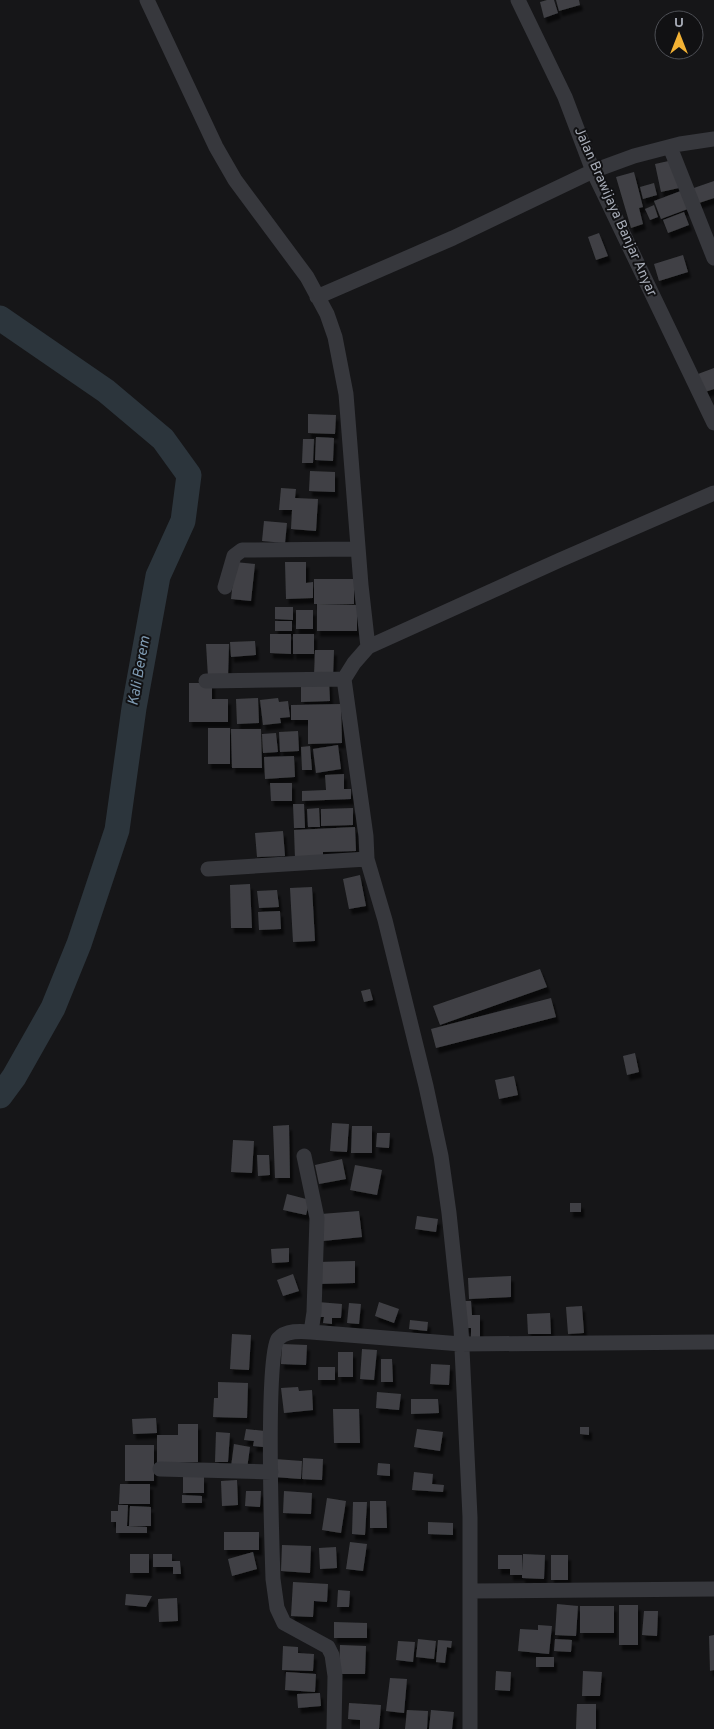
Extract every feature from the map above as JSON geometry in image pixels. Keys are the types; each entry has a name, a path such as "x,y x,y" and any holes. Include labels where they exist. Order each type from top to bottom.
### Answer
{"street":[{"path":"147,0 216,147 236,180 307,276 327,314 336,337 346,394 368,647"},
{"name":"Jalan Brawijaya Banjar Anyar","path":"518,0 565,97 594,171 714,423"},
{"path":"318,297 452,238 594,171 634,156 714,139"},
{"path":"670,147 714,258"},
{"path":"470,1729 470,1517 461,1344 454,1255 441,1156 385,920 367,859 366,836 344,679 354,663 368,647 714,493"},
{"path":"225,587 234,556 242,550 358,548"},
{"path":"206,681 344,679"},
{"path":"208,869 367,859"},
{"path":"304,1156 317,1218 314,1312 311,1332"},
{"path":"334,1729 335,1676 331,1651 328,1647 284,1623 277,1608 273,1579 271,1386 275,1347 278,1339 296,1331 461,1344 714,1342"},
{"path":"160,1469 271,1472"},
{"path":"470,1591 714,1589"}],"building":[{"path":"554,0 558,13 544,18 540,2"},
{"path":"556,0 579,0 580,5 559,11"},
{"path":"673,160 679,188 661,192 655,164"},
{"path":"634,172 643,207 639,208 643,224 631,228 616,177"},
{"path":"714,181 714,198 696,204 691,189"},
{"path":"654,183 657,195 643,199 640,187"},
{"path":"686,189 693,207 661,219 654,201"},
{"path":"654,205 658,217 650,220 645,209"},
{"path":"684,212 689,225 668,233 663,220"},
{"path":"599,233 608,256 596,260 588,237"},
{"path":"683,255 688,272 659,281 654,264"},
{"path":"714,368 714,389 705,392 698,374"},
{"path":"308,414 336,415 335,434 308,433"},
{"path":"316,437 334,438 333,461 315,460"},
{"path":"303,439 314,439 313,463 302,463"},
{"path":"310,471 335,472 335,492 309,491"},
{"path":"281,488 296,489 295,498 318,499 316,531 291,529 292,510 279,510"},
{"path":"264,521 287,523 285,543 262,541"},
{"path":"235,562 255,564 251,601 231,599"},
{"path":"285,562 306,562 306,583 313,582 313,598 286,599"},
{"path":"314,579 354,579 354,604 314,604"},
{"path":"317,604 357,605 357,631 317,631"},
{"path":"275,607 293,607 293,620 275,619"},
{"path":"296,610 313,610 313,629 296,629"},
{"path":"275,621 292,621 292,631 275,631"},
{"path":"270,634 291,634 291,654 270,653"},
{"path":"293,634 314,634 314,654 293,654"},
{"path":"255,641 256,655 231,657 230,642"},
{"path":"206,644 229,644 228,677 208,677"},
{"path":"315,650 334,650 333,676 314,676"},
{"path":"329,681 330,701 301,702 301,682"},
{"path":"189,683 212,683 212,699 228,699 228,722 189,722"},
{"path":"258,698 259,723 237,724 236,699"},
{"path":"278,698 279,702 288,701 290,717 280,718 281,723 263,725 260,700"},
{"path":"341,704 342,743 308,744 308,720 291,720 291,705"},
{"path":"208,728 230,728 230,764 208,764"},
{"path":"231,729 261,729 262,768 232,768"},
{"path":"298,731 299,751 280,752 279,732"},
{"path":"276,733 278,752 263,753 262,734"},
{"path":"338,745 341,769 316,773 313,749"},
{"path":"310,746 312,770 302,770 301,747"},
{"path":"294,756 295,777 265,779 264,757"},
{"path":"344,774 344,789 351,789 351,799 302,801 302,791 326,790 325,775"},
{"path":"270,783 292,783 292,801 271,801"},
{"path":"293,804 304,804 305,828 294,828"},
{"path":"319,808 320,827 308,827 307,809"},
{"path":"353,808 353,825 321,826 321,809"},
{"path":"355,827 356,851 323,852 323,858 295,859 294,830"},
{"path":"283,831 285,856 257,857 255,833"},
{"path":"360,875 366,906 349,909 343,879"},
{"path":"250,884 252,928 231,928 230,885"},
{"path":"312,887 315,941 293,942 290,888"},
{"path":"277,890 279,907 259,908 257,891"},
{"path":"280,911 281,929 259,930 258,912"},
{"path":"540,969 547,987 440,1025 433,1006"},
{"path":"370,989 373,1000 364,1002 361,991"},
{"path":"551,998 556,1017 436,1048 431,1029"},
{"path":"635,1053 639,1072 627,1075 623,1056"},
{"path":"514,1076 518,1095 499,1099 495,1080"},
{"path":"332,1123 349,1124 347,1152 330,1151"},
{"path":"289,1125 290,1178 275,1178 273,1126"},
{"path":"352,1126 372,1126 372,1153 351,1153"},
{"path":"377,1133 390,1133 389,1148 376,1147"},
{"path":"233,1140 254,1141 252,1173 231,1172"},
{"path":"257,1155 269,1155 270,1175 258,1176"},
{"path":"342,1159 346,1179 319,1184 315,1165"},
{"path":"355,1165 382,1170 377,1195 350,1190"},
{"path":"287,1194 310,1200 306,1215 283,1210"},
{"path":"570,1203 581,1203 581,1212 570,1212"},
{"path":"359,1211 362,1237 323,1241 321,1214"},
{"path":"417,1216 438,1219 436,1232 415,1229"},
{"path":"289,1248 289,1262 272,1263 271,1249"},
{"path":"355,1261 355,1283 317,1284 317,1262"},
{"path":"293,1274 299,1291 283,1296 277,1280"},
{"path":"511,1276 511,1297 469,1299 468,1278"},
{"path":"461,1301 471,1301 472,1315 480,1315 480,1337 471,1337 471,1328 461,1328"},
{"path":"318,1302 342,1304 341,1318 332,1318 332,1324 323,1323 324,1317 317,1317"},
{"path":"379,1302 399,1309 394,1323 375,1316"},
{"path":"349,1303 361,1304 359,1324 347,1323"},
{"path":"582,1306 584,1333 568,1334 566,1307"},
{"path":"550,1313 551,1334 528,1334 527,1314"},
{"path":"410,1320 428,1322 427,1331 409,1329"},
{"path":"232,1334 251,1335 249,1370 230,1369"},
{"path":"282,1344 307,1345 306,1365 281,1364"},
{"path":"362,1349 377,1350 374,1380 360,1379"},
{"path":"338,1352 353,1352 353,1377 338,1377"},
{"path":"381,1359 392,1359 393,1382 381,1382"},
{"path":"431,1364 450,1365 449,1385 430,1384"},
{"path":"318,1367 335,1367 335,1380 318,1380"},
{"path":"218,1382 248,1383 247,1418 213,1417 214,1398 218,1398"},
{"path":"298,1387 299,1391 312,1390 313,1410 284,1413 281,1388"},
{"path":"377,1392 401,1394 399,1410 376,1408"},
{"path":"411,1399 438,1399 439,1413 411,1414"},
{"path":"333,1409 359,1409 360,1443 334,1443"},
{"path":"156,1418 157,1433 133,1434 132,1419"},
{"path":"178,1424 198,1424 198,1462 157,1462 157,1435 178,1435"},
{"path":"580,1427 589,1427 589,1435 580,1434"},
{"path":"246,1429 265,1431 263,1447 253,1446 254,1441 244,1440"},
{"path":"417,1429 443,1432 440,1451 414,1447"},
{"path":"216,1432 230,1433 228,1462 215,1462"},
{"path":"234,1444 250,1447 247,1469 231,1467"},
{"path":"125,1445 154,1445 154,1481 125,1481"},
{"path":"303,1458 323,1459 322,1480 302,1479"},
{"path":"275,1459 302,1461 301,1479 274,1477"},
{"path":"378,1463 390,1464 390,1476 377,1475"},
{"path":"414,1472 433,1474 432,1484 444,1485 443,1492 412,1490"},
{"path":"183,1477 204,1477 204,1493 183,1493"},
{"path":"237,1480 238,1505 222,1506 221,1481"},
{"path":"120,1484 150,1484 150,1504 119,1504"},
{"path":"246,1491 261,1491 260,1507 245,1506"},
{"path":"284,1491 312,1493 311,1514 283,1513"},
{"path":"182,1495 202,1496 202,1503 182,1503"},
{"path":"327,1498 346,1501 341,1533 322,1530"},
{"path":"370,1501 386,1501 387,1528 370,1528"},
{"path":"353,1502 367,1502 365,1535 352,1534"},
{"path":"118,1505 128,1505 127,1526 147,1527 147,1533 116,1533 116,1522 111,1522 111,1511 118,1511"},
{"path":"130,1506 151,1507 151,1526 129,1526"},
{"path":"428,1522 453,1523 453,1535 428,1534"},
{"path":"224,1532 259,1532 259,1550 224,1550"},
{"path":"350,1542 367,1544 363,1571 346,1569"},
{"path":"282,1545 311,1546 310,1573 281,1571"},
{"path":"336,1547 337,1568 320,1569 319,1548"},
{"path":"253,1552 257,1569 232,1576 228,1559"},
{"path":"130,1554 149,1554 149,1573 130,1573"},
{"path":"153,1554 172,1554 172,1561 180,1561 181,1574 173,1574 173,1567 153,1567"},
{"path":"523,1554 545,1555 544,1579 522,1578 522,1575 510,1575 510,1569 498,1569 498,1555 522,1555 522,1572"},
{"path":"551,1555 568,1555 568,1580 551,1580"},
{"path":"293,1582 328,1584 327,1602 314,1601 313,1617 291,1616"},
{"path":"338,1590 350,1591 349,1607 337,1607"},
{"path":"126,1594 152,1596 146,1607 125,1605"},
{"path":"177,1598 178,1621 159,1622 158,1599"},
{"path":"557,1604 578,1606 576,1636 555,1635"},
{"path":"619,1605 638,1605 638,1645 619,1645"},
{"path":"580,1606 614,1606 614,1633 580,1633"},
{"path":"644,1611 658,1611 657,1636 642,1635"},
{"path":"334,1622 367,1623 367,1638 334,1638"},
{"path":"538,1625 552,1626 549,1654 518,1651 520,1629 538,1630"},
{"path":"714,1635 714,1670 710,1671 709,1636"},
{"path":"418,1639 436,1641 434,1659 416,1657"},
{"path":"555,1639 572,1640 571,1652 554,1651"},
{"path":"438,1640 452,1641 451,1648 447,1647 445,1663 436,1662"},
{"path":"398,1641 415,1642 413,1662 396,1660"},
{"path":"340,1645 366,1646 365,1674 339,1674"},
{"path":"283,1646 298,1647 298,1653 314,1654 313,1671 282,1670"},
{"path":"536,1657 554,1657 554,1667 536,1667"},
{"path":"496,1671 511,1672 510,1691 495,1690"},
{"path":"583,1671 602,1672 600,1696 582,1696"},
{"path":"286,1672 316,1674 315,1692 285,1690"},
{"path":"390,1678 407,1679 404,1713 386,1711"},
{"path":"320,1693 321,1706 298,1708 297,1694"},
{"path":"349,1703 381,1705 379,1729 360,1729 360,1720 348,1719"},
{"path":"577,1704 596,1704 596,1729 576,1729"},
{"path":"407,1710 428,1711 427,1729 405,1729"},
{"path":"431,1710 454,1712 452,1729 429,1729"}],"waterway":[{"name":"Kali Berem","path":"0,318 106,391 163,439 189,475 183,521 158,576 134,708 117,830 79,944 53,1008 14,1077 0,1096"}]}
